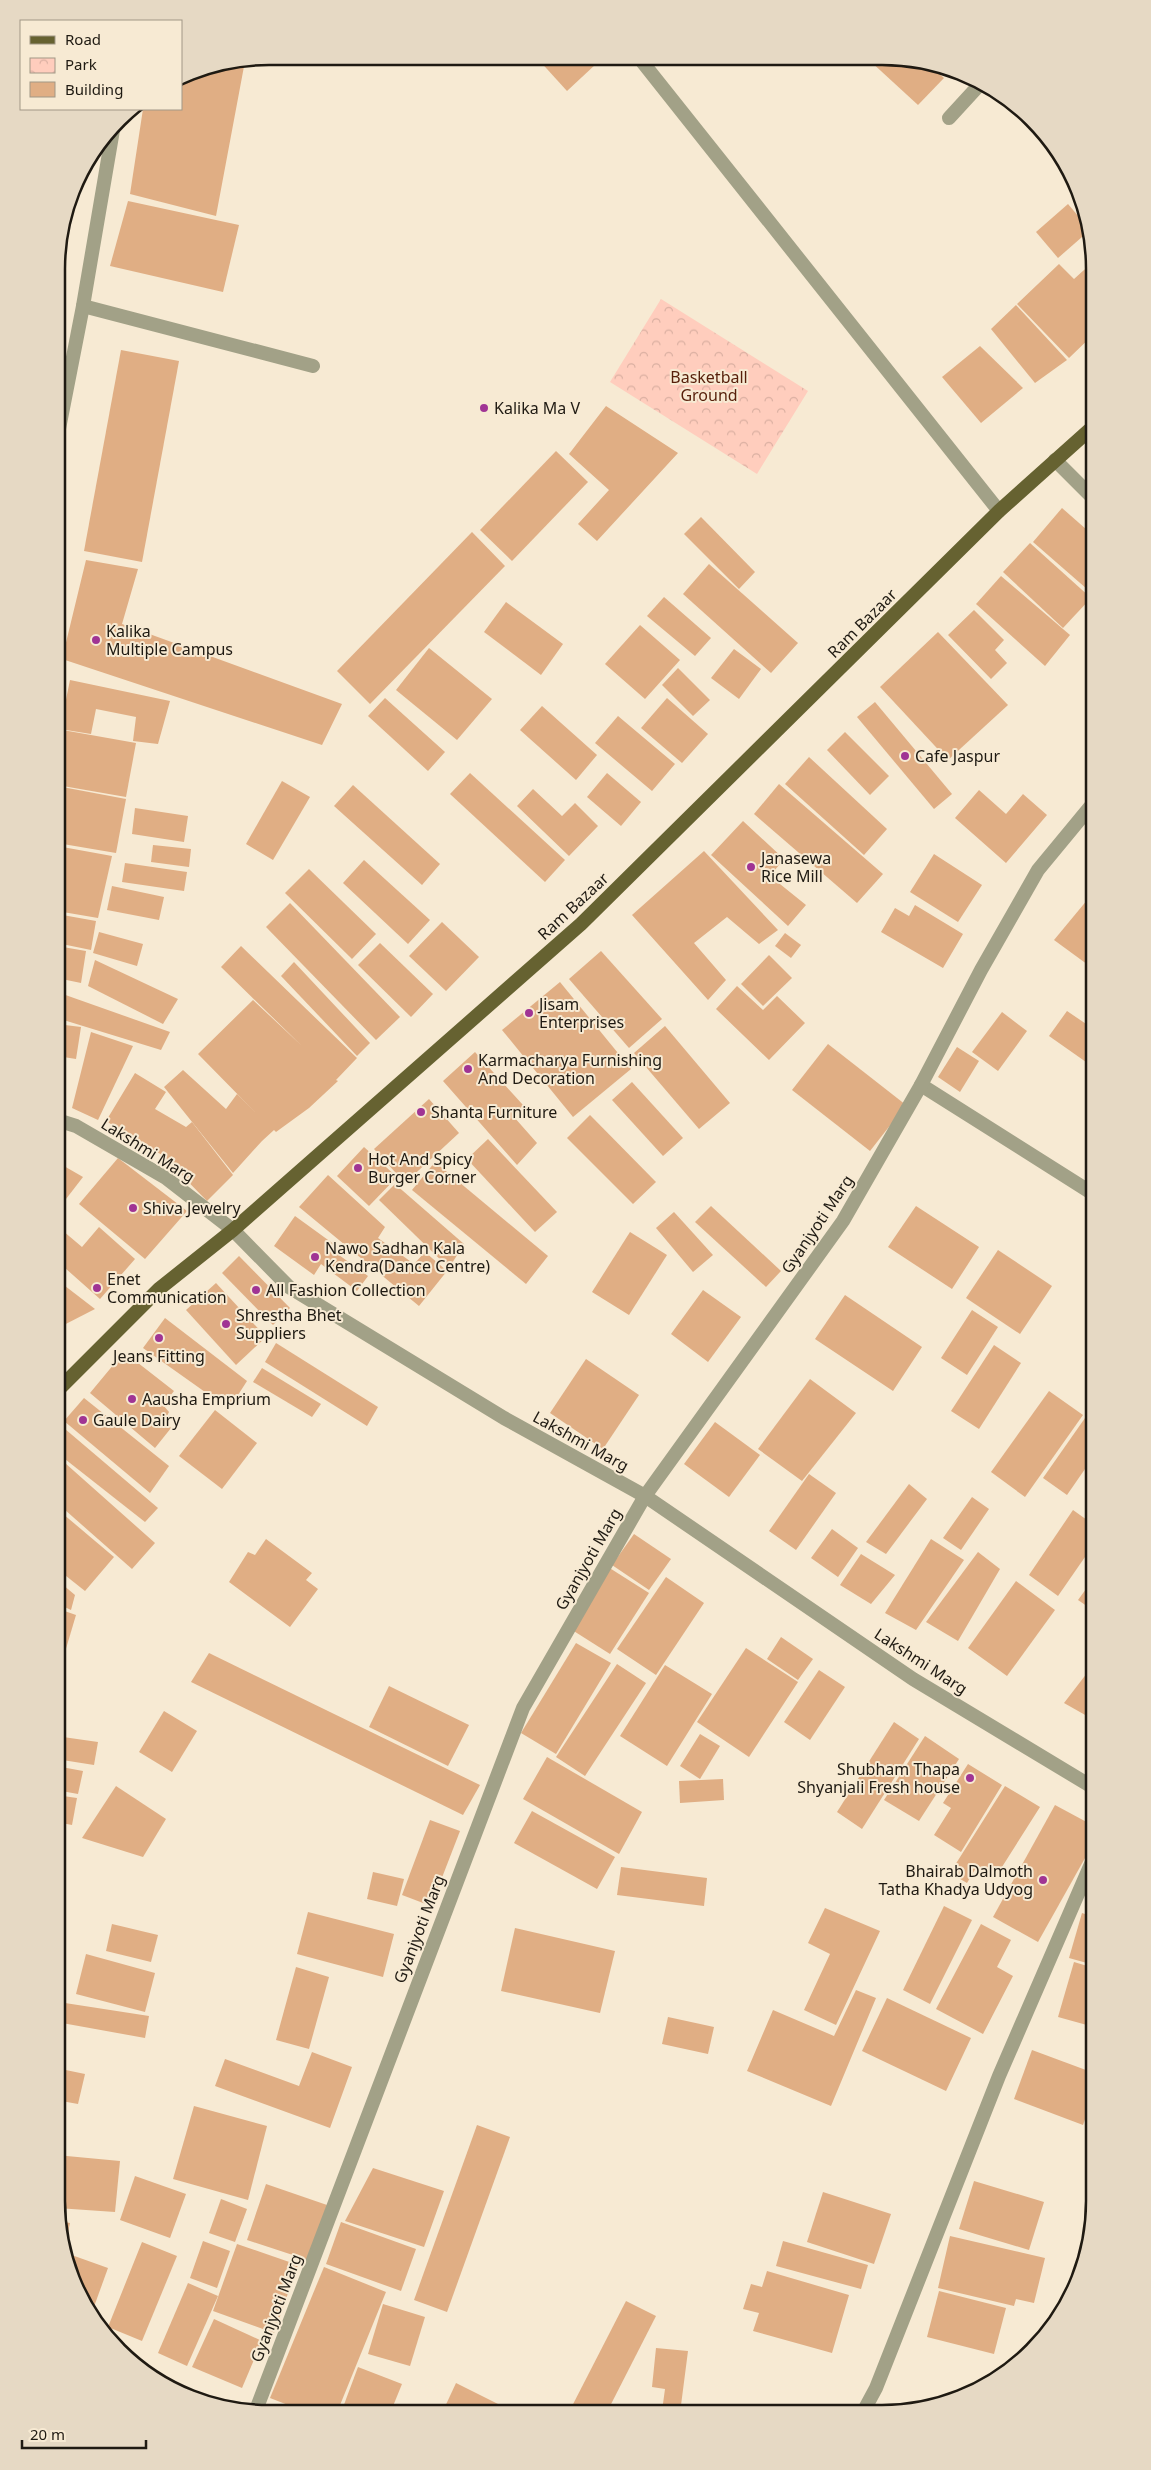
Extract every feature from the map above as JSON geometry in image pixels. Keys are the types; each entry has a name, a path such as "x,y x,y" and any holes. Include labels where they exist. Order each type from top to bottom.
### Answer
{"main road":[{"name":"Ram Bazaar","path":"65,1383 159,1289 233,1230 581,924 999,511 1086,433"}],"street":[{"path":"646,65 999,511"},
{"path":"950,118 976,88"},
{"path":"65,398 111,140"},
{"path":"83,306 313,366"},
{"path":"1055,460 1086,491"},
{"name":"Gyanjyoti Marg","path":"258,2405 523,1708 645,1496 843,1221 921,1085 1038,870 1086,813"},
{"path":"921,1085 1086,1190"},
{"name":"Lakshmi Marg","path":"65,1123 76,1126 166,1178 233,1230 289,1287 504,1418 645,1496 913,1679 1086,1783"},
{"path":"867,2405 876,2388 999,2076 1086,1875"}],"green space":[{"name":"Basketball Ground","path":"661,299 808,391 757,474 610,382"}],"building":[{"path":"543,65 595,65 567,91"},
{"path":"874,65 895,65 922,69 938,73 944,78 918,105"},
{"path":"244,67 216,216 130,194 143,110 182,110 182,85 216,72"},
{"path":"128,201 239,225 223,292 110,266"},
{"path":"1068,204 1079,217 1083,236 1058,258 1036,232"},
{"path":"1059,264 1074,279 1086,268 1086,342 1069,358 1017,304"},
{"path":"1016,305 1067,360 1035,383 991,329"},
{"path":"980,346 1023,388 981,423 942,377"},
{"path":"121,350 179,361 142,562 84,551"},
{"path":"606,406 678,453 597,541 578,524 609,490 569,454"},
{"path":"556,451 588,482 512,561 480,530"},
{"path":"1062,508 1086,529 1086,588 1033,542"},
{"path":"701,517 755,572 739,589 684,534"},
{"path":"472,532 505,566 370,704 337,671"},
{"path":"1030,543 1086,593 1086,603 1063,628 1003,572"},
{"path":"86,560 138,569 122,624 342,704 322,745 65,660 65,647"},
{"path":"709,564 798,643 771,673 683,594"},
{"path":"1001,576 1070,635 1045,666 976,604"},
{"path":"664,597 711,638 695,656 647,616"},
{"path":"506,602 563,644 541,675 484,632"},
{"path":"974,610 1004,640 995,650 1007,663 991,679 948,635"},
{"path":"640,625 680,660 645,699 605,664"},
{"path":"938,632 1008,705 948,760 880,687"},
{"path":"429,648 492,699 457,740 396,690"},
{"path":"734,649 761,669 739,699 711,678"},
{"path":"678,668 710,700 693,716 662,685"},
{"path":"70,680 170,701 158,744 133,741 136,717 96,709 91,734 65,730 65,704"},
{"path":"385,698 445,752 428,771 368,716"},
{"path":"667,698 708,734 682,763 641,728"},
{"name":"Cafe Jaspur","path":"875,702 952,794 934,809 857,717"},
{"path":"542,706 597,755 576,780 520,730"},
{"path":"618,716 675,764 652,791 595,743"},
{"path":"65,730 136,743 126,797 65,786"},
{"path":"845,732 889,776 870,795 827,750"},
{"path":"809,757 887,829 864,855 785,784"},
{"path":"470,773 565,860 545,882 450,794"},
{"path":"607,773 641,802 621,826 587,797"},
{"path":"282,781 310,797 273,860 246,844"},
{"path":"779,784 883,874 857,903 754,814"},
{"path":"353,785 440,864 422,885 334,806"},
{"path":"65,788 126,799 116,853 65,844"},
{"path":"533,789 562,816 575,803 598,826 569,856 517,806"},
{"path":"979,790 1006,814 1023,794 1047,815 1006,863 955,818"},
{"path":"135,808 188,816 184,842 132,834"},
{"name":"Janasewa Rice Mill","path":"743,821 784,859 770,876 806,905 788,926 711,855"},
{"path":"153,845 191,849 189,867 151,862"},
{"path":"65,847 112,856 98,918 65,912"},
{"path":"704,851 778,930 759,944 727,917 694,943 726,980 708,1000 632,915"},
{"path":"934,854 982,885 958,922 910,892"},
{"path":"364,860 430,920 408,944 343,883"},
{"path":"125,863 187,872 184,891 122,882"},
{"path":"309,869 376,934 352,959 285,893"},
{"path":"112,886 164,897 159,920 107,910"},
{"path":"1086,901 1086,963 1054,940"},
{"path":"290,903 400,1017 376,1040 266,927"},
{"path":"915,905 963,934 943,968 881,932 895,908 909,916"},
{"path":"65,915 96,921 91,950 65,945"},
{"path":"442,922 479,957 446,991 409,956"},
{"path":"99,932 143,944 137,966 93,953"},
{"path":"785,933 801,945 791,958 775,946"},
{"path":"380,943 433,994 411,1017 358,965"},
{"path":"241,946 357,1058 336,1080 338,1081 309,1108 276,1132 274,1130 233,1173 164,1087 183,1070 226,1109 237,1094 258,1115 198,1054 253,1000 302,1046 221,967"},
{"path":"65,947 86,951 81,983 65,980"},
{"path":"601,951 662,1019 629,1048 569,979"},
{"path":"769,955 792,978 763,1006 741,984"},
{"path":"95,960 178,999 163,1024 88,986"},
{"path":"294,962 370,1043 357,1056 281,976"},
{"path":"560,982 631,1069 573,1117 502,1030"},
{"path":"737,986 763,1010 777,996 805,1023 769,1060 716,1009"},
{"path":"65,995 170,1032 161,1050 65,1020"},
{"path":"1067,1011 1086,1024 1086,1062 1049,1036"},
{"path":"1002,1012 1027,1031 998,1071 972,1052"},
{"path":"65,1025 81,1027 76,1059 65,1057"},
{"path":"665,1026 730,1103 699,1129 634,1053"},
{"path":"91,1032 133,1046 98,1120 72,1108"},
{"path":"828,1044 906,1105 870,1151 792,1090"},
{"path":"957,1047 979,1061 960,1092 938,1077"},
{"path":"475,1052 523,1105 514,1117 537,1143 517,1165 443,1081"},
{"path":"135,1073 166,1092 155,1109 186,1127 192,1122 233,1175 207,1201 162,1155 106,1121"},
{"path":"632,1082 683,1138 663,1156 612,1100"},
{"path":"429,1099 459,1133 405,1183 374,1149"},
{"path":"590,1115 656,1182 633,1204 567,1138"},
{"path":"488,1139 557,1212 535,1232 467,1159"},
{"path":"364,1147 397,1177 369,1206 337,1176"},
{"name":"Shiva Jewelry","path":"118,1158 187,1211 145,1259 79,1204"},
{"path":"435,1162 548,1256 526,1284 412,1190"},
{"path":"65,1167 83,1177 65,1198"},
{"path":"328,1175 385,1227 378,1238 414,1264 425,1252 447,1271 419,1306 299,1207"},
{"path":"395,1184 464,1244 449,1268 379,1200"},
{"path":"711,1206 781,1271 766,1287 695,1222"},
{"path":"916,1206 979,1247 952,1289 888,1247"},
{"path":"674,1212 713,1255 693,1272 656,1228"},
{"name":"Nawo Sadhan Kala Kendra(Dance Centre)","path":"295,1216 335,1245 332,1250 368,1276 357,1291 321,1264 314,1275 274,1246"},
{"path":"99,1227 135,1259 100,1299 65,1268 65,1233 82,1247"},
{"path":"630,1232 667,1255 629,1315 592,1292"},
{"path":"998,1250 1052,1286 1020,1334 966,1298"},
{"name":"All Fashion Collection","path":"239,1256 290,1308 273,1325 222,1273"},
{"name":"Shrestha Bhet Suppliers","path":"216,1283 266,1337 236,1365 186,1310"},
{"path":"65,1286 95,1309 65,1324"},
{"path":"703,1290 741,1317 708,1362 671,1334"},
{"path":"845,1295 922,1347 893,1391 815,1339"},
{"path":"972,1310 998,1327 967,1375 941,1358"},
{"path":"165,1318 247,1381 229,1409 143,1348"},
{"path":"276,1343 378,1407 367,1426 265,1362"},
{"path":"994,1345 1021,1363 979,1429 951,1411"},
{"name":"Aausha Emprium","path":"124,1352 174,1391 163,1405 169,1412 165,1420 171,1428 155,1448 90,1393"},
{"path":"586,1359 639,1395 603,1449 550,1413"},
{"path":"262,1368 321,1404 312,1417 253,1382"},
{"path":"810,1379 856,1413 802,1481 758,1449"},
{"path":"1049,1391 1083,1415 1025,1497 991,1472"},
{"path":"84,1398 169,1466 150,1493 65,1422"},
{"path":"215,1410 257,1443 222,1489 179,1456"},
{"path":"1085,1418 1086,1468 1067,1495 1043,1478"},
{"path":"715,1422 760,1455 729,1497 684,1464"},
{"path":"65,1429 158,1508 145,1522 65,1459"},
{"path":"65,1463 155,1543 132,1569 65,1510"},
{"path":"809,1474 836,1493 796,1550 769,1531"},
{"path":"909,1484 927,1499 886,1554 866,1542"},
{"path":"972,1497 989,1509 961,1550 943,1538"},
{"path":"1073,1510 1086,1519 1086,1556 1058,1596 1029,1575"},
{"path":"65,1516 114,1557 85,1591 65,1575"},
{"path":"832,1529 858,1548 838,1577 811,1558"},
{"path":"634,1534 671,1559 649,1590 612,1565"},
{"path":"266,1539 312,1573 306,1580 318,1589 290,1627 229,1582 248,1552 255,1555"},
{"path":"931,1539 964,1560 916,1630 885,1613"},
{"path":"978,1552 1000,1569 958,1641 926,1622"},
{"path":"861,1554 895,1575 871,1604 840,1585"},
{"path":"608,1567 649,1593 610,1654 569,1628"},
{"path":"666,1577 704,1603 656,1675 617,1649"},
{"path":"1016,1581 1055,1610 1007,1676 968,1648"},
{"path":"65,1587 75,1595 71,1610 65,1607"},
{"path":"1086,1589 1086,1606 1078,1600"},
{"path":"65,1611 76,1615 65,1652"},
{"path":"781,1637 813,1659 798,1680 767,1659"},
{"path":"576,1643 611,1663 556,1754 521,1733"},
{"path":"746,1648 798,1682 749,1757 697,1722"},
{"path":"209,1653 480,1785 463,1815 191,1682"},
{"path":"617,1664 646,1683 585,1776 556,1757"},
{"path":"665,1665 712,1694 667,1766 620,1736"},
{"path":"819,1670 845,1687 810,1740 784,1722"},
{"path":"1086,1674 1086,1715 1064,1703"},
{"path":"389,1686 469,1725 448,1766 369,1727"},
{"path":"164,1711 197,1731 172,1772 139,1752"},
{"path":"894,1722 919,1739 862,1829 837,1812"},
{"path":"700,1734 720,1746 700,1779 680,1766"},
{"path":"925,1736 959,1759 919,1821 884,1800"},
{"path":"65,1737 98,1742 94,1765 65,1760"},
{"path":"547,1757 642,1812 619,1854 523,1799"},
{"path":"968,1764 1002,1785 961,1852 934,1835 951,1808 943,1803"},
{"path":"65,1768 83,1771 78,1794 65,1792"},
{"path":"723,1779 724,1800 680,1803 679,1781"},
{"path":"116,1786 166,1819 143,1857 82,1838"},
{"path":"1005,1786 1040,1807 995,1878 977,1866 967,1883 950,1873"},
{"path":"65,1796 77,1798 72,1825 65,1824"},
{"name":"Bhairab Dalmoth Tatha Khadya Udyog","path":"1055,1805 1086,1822 1086,1856 1038,1942 993,1917"},
{"path":"532,1811 615,1857 597,1889 514,1843"},
{"path":"430,1820 460,1831 431,1906 402,1895"},
{"path":"621,1867 707,1878 704,1906 617,1895"},
{"path":"373,1872 404,1879 397,1906 367,1899"},
{"path":"944,1906 972,1920 930,2004 903,1990"},
{"path":"825,1908 880,1931 836,2025 804,2010 830,1954 808,1943"},
{"path":"308,1912 394,1934 383,1977 297,1954"},
{"path":"1082,1913 1086,1914 1086,1963 1069,1958"},
{"path":"112,1924 158,1935 151,1962 106,1951"},
{"path":"981,1924 1011,1940 997,1967 1013,1976 983,2034 936,2009"},
{"path":"515,1928 615,1951 600,2013 501,1991"},
{"path":"86,1954 155,1973 145,2012 76,1994"},
{"path":"1074,1962 1086,1966 1086,2025 1058,2017"},
{"path":"296,1967 329,1977 309,2049 276,2040"},
{"path":"856,1990 876,1998 831,2106 747,2071 773,2010 834,2036"},
{"path":"887,1998 971,2038 946,2091 862,2051"},
{"path":"65,2003 149,2016 145,2038 65,2024"},
{"path":"668,2017 714,2027 708,2054 662,2044"},
{"path":"1032,2050 1086,2070 1086,2117 1083,2125 1014,2099"},
{"path":"312,2052 352,2067 330,2128 215,2086 225,2059 299,2086"},
{"path":"65,2070 85,2074 78,2104 65,2102"},
{"path":"194,2106 267,2126 248,2200 173,2179"},
{"path":"477,2125 510,2137 447,2312 414,2300"},
{"path":"65,2156 120,2161 115,2212 65,2209"},
{"path":"373,2168 444,2191 424,2247 345,2221"},
{"path":"135,2176 186,2194 170,2238 120,2220"},
{"path":"974,2181 1044,2202 1029,2250 959,2229"},
{"path":"266,2184 327,2205 308,2260 247,2240"},
{"path":"823,2192 891,2214 874,2264 807,2242"},
{"path":"221,2199 247,2209 235,2242 209,2233"},
{"path":"66,2222 70,2223 68,2233"},
{"path":"341,2222 416,2249 401,2291 326,2264"},
{"path":"950,2236 1045,2258 1034,2303 1016,2299 1014,2306 938,2288"},
{"path":"203,2241 230,2251 217,2288 190,2278"},
{"path":"783,2241 868,2265 861,2289 776,2266"},
{"path":"142,2242 177,2256 142,2341 108,2326"},
{"path":"237,2244 298,2265 274,2333 213,2311"},
{"path":"72,2255 108,2268 94,2306"},
{"path":"324,2267 386,2292 340,2405 288,2405 270,2398"},
{"path":"767,2271 849,2295 832,2353 753,2331 759,2313 743,2309 751,2284 762,2287"},
{"path":"188,2283 218,2296 187,2366 158,2353"},
{"path":"939,2291 1006,2308 994,2354 927,2337"},
{"path":"626,2301 656,2316 611,2405 573,2405"},
{"path":"383,2304 425,2317 410,2366 368,2354"},
{"path":"214,2319 262,2341 242,2388 192,2367"},
{"path":"656,2348 688,2351 681,2405 663,2405 665,2389 652,2387"},
{"path":"358,2367 402,2384 393,2405 344,2405"},
{"path":"456,2383 500,2405 446,2405"}],"place":[{"name":"Kalika Ma V","path":"484,408"},
{"name":"Kalika Multiple Campus","path":"96,640"},
{"name":"Cafe Jaspur","path":"905,756"},
{"name":"Janasewa Rice Mill","path":"751,867"},
{"name":"Jisam Enterprises","path":"529,1013"},
{"name":"Karmacharya Furnishing And Decoration","path":"468,1069"},
{"name":"Shanta Furniture","path":"421,1112"},
{"name":"Hot And Spicy Burger Corner","path":"358,1168"},
{"name":"Shiva Jewelry","path":"133,1208"},
{"name":"Nawo Sadhan Kala Kendra(Dance Centre)","path":"315,1257"},
{"name":"Enet Communication","path":"97,1288"},
{"name":"All Fashion Collection","path":"256,1290"},
{"name":"Shrestha Bhet Suppliers","path":"226,1324"},
{"name":"Jeans Fitting","path":"159,1338"},
{"name":"Aausha Emprium","path":"132,1399"},
{"name":"Gaule Dairy","path":"83,1420"},
{"name":"Shubham Thapa Shyanjali Fresh house","path":"970,1778"},
{"name":"Bhairab Dalmoth Tatha Khadya Udyog","path":"1043,1880"}]}
